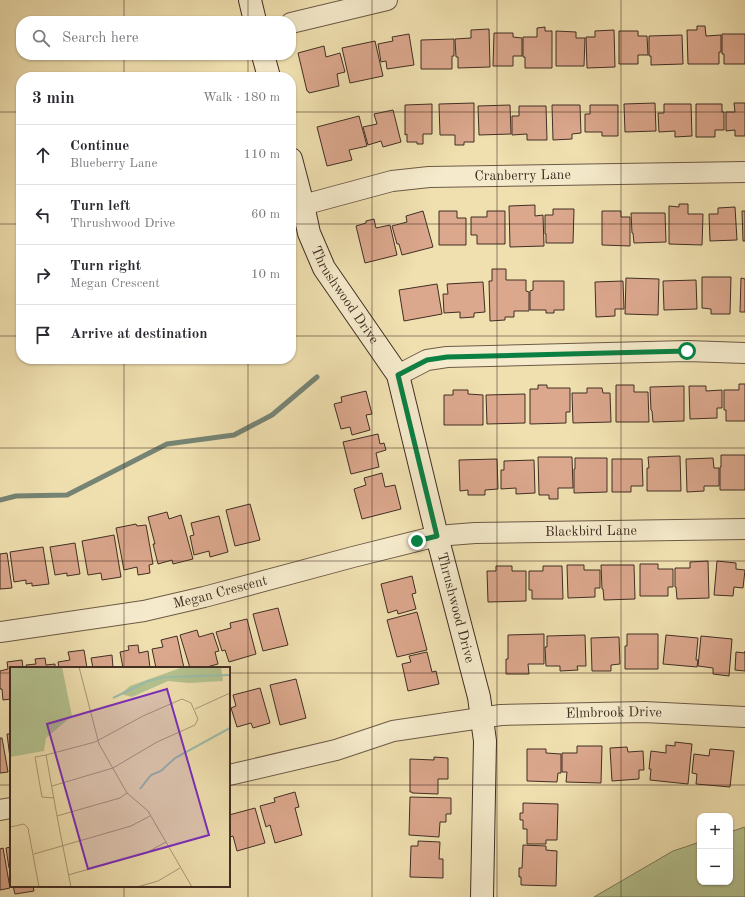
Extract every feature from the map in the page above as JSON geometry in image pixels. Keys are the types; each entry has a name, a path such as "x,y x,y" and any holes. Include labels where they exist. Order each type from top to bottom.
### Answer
{"street":[{"path":"250,0 254,16"},
{"path":"296,22 386,0"},
{"path":"265,60 268,72"},
{"name":"Cranberry Lane","path":"303,205 392,181 429,178 745,172"},
{"name":"Thrushwood Drive","path":"296,178 309,233 324,268 398,375 437,536 479,697 485,741 482,897"},
{"path":"398,375 427,360 447,357 687,351 745,353"},
{"name":"Blackbird Lane","path":"437,536 745,529"},
{"name":"Megan Crescent","path":"0,632 144,611 204,597 437,536"},
{"name":"Elmbrook Drive","path":"482,717 501,715 644,712 745,717"},
{"path":"230,775 336,750 393,731 482,717"},
{"path":"0,810 10,808"}],"green space":[{"path":"745,827 745,897 594,897 673,851 697,843 697,885 733,885 733,831"}],"building":[{"path":"697,26 705,26 706,36 721,35 719,64 688,64 687,30 697,30"},
{"path":"545,27 545,31 552,31 552,68 525,68 525,57 523,57 523,37 537,37 537,28"},
{"path":"489,29 490,67 458,68 455,39 471,38 471,30"},
{"path":"614,30 615,67 587,68 586,37 595,37 595,31"},
{"path":"556,31 576,32 576,38 585,38 584,66 556,66"},
{"path":"619,31 638,31 638,36 647,36 648,55 638,55 638,64 619,64"},
{"path":"494,33 513,33 513,37 522,38 522,56 513,56 513,66 493,66"},
{"path":"409,34 414,65 387,69 386,61 381,62 378,44 393,41 392,37"},
{"path":"722,34 745,34 745,64 724,64 724,54 722,54"},
{"path":"682,35 683,64 651,65 651,56 649,56 649,36"},
{"path":"454,39 452,69 421,69 421,40"},
{"path":"375,41 383,76 350,83 342,48"},
{"path":"324,46 326,57 340,53 345,72 337,74 339,86 309,93 307,91 298,53"},
{"path":"474,103 474,142 464,142 464,145 455,145 455,135 440,135 439,104"},
{"path":"655,103 656,131 625,132 624,104"},
{"path":"734,103 745,103 745,136 735,136 735,130 726,131 726,112 735,112"},
{"path":"432,104 432,134 423,134 423,144 417,144 417,142 407,142 407,134 405,135 405,105"},
{"path":"664,104 691,104 692,136 675,137 675,131 659,132 658,113 664,113"},
{"path":"696,104 722,104 722,112 724,112 724,130 715,130 715,137 696,137"},
{"path":"510,105 511,134 479,135 478,106"},
{"path":"552,105 580,105 581,133 572,134 572,139 553,140"},
{"path":"590,105 618,105 618,136 602,136 602,132 585,132 585,114 590,114"},
{"path":"519,106 546,106 547,140 527,140 527,134 512,135 512,116 519,116"},
{"path":"393,110 401,142 383,147 381,141 368,145 363,127 377,124 374,114"},
{"path":"359,116 367,146 349,150 352,160 327,166 317,127"},
{"path":"679,204 688,204 688,214 703,214 702,245 669,244 669,206 679,207"},
{"path":"535,205 535,216 543,215 544,246 510,247 509,206"},
{"path":"735,207 737,240 710,241 709,214 718,214 718,208"},
{"path":"553,209 574,209 573,243 546,243 545,215 553,215"},
{"path":"423,211 433,247 402,255 392,226 407,222 406,216"},
{"path":"439,211 457,211 457,218 466,218 466,245 439,245"},
{"path":"487,211 505,211 505,244 477,244 477,235 471,235 471,217 487,217"},
{"path":"602,211 621,211 621,217 630,217 630,246 602,245"},
{"path":"742,211 745,211 745,241 743,241"},
{"path":"631,213 665,213 666,242 634,243"},
{"path":"374,219 376,228 390,225 397,255 365,263 356,226"},
{"path":"492,269 506,269 506,280 526,280 526,291 529,292 529,311 514,311 514,317 505,317 505,320 490,321 489,281 492,281"},
{"path":"702,277 731,277 730,314 711,314 711,309 702,308"},
{"path":"626,278 659,279 658,315 625,314"},
{"path":"741,278 745,279 745,312 740,312"},
{"path":"696,280 697,309 664,310 663,281"},
{"path":"533,281 564,281 564,310 554,310 554,313 546,313 546,310 530,310 530,291 533,290"},
{"path":"623,281 624,309 615,309 615,316 596,317 595,282"},
{"path":"483,282 485,312 474,313 474,317 460,318 460,312 444,313 443,294 448,294 447,284"},
{"path":"437,284 442,314 404,321 399,290"},
{"path":"739,384 745,384 745,421 726,421 726,410 724,410 724,390 739,390"},
{"path":"538,385 547,385 547,388 570,388 570,412 566,412 566,423 530,424 530,389 538,389"},
{"path":"616,385 634,385 634,392 648,392 649,422 616,422"},
{"path":"684,386 684,421 653,422 650,387"},
{"path":"689,386 706,386 706,391 722,390 722,408 717,408 717,418 690,419"},
{"path":"587,388 602,388 603,393 610,393 611,422 573,423 572,393 587,393"},
{"path":"453,390 468,390 468,394 483,395 483,425 444,425 444,395 453,395"},
{"path":"366,391 372,414 366,415 370,430 352,435 350,427 341,429 334,404 342,402 341,397"},
{"path":"525,394 525,423 487,424 486,395"},
{"path":"378,434 380,444 384,443 386,450 376,453 379,467 351,474 343,442"},
{"path":"721,455 745,455 745,490 720,490"},
{"path":"680,456 681,491 647,491 647,468 649,468 648,457"},
{"path":"538,457 572,457 573,488 558,488 558,499 549,499 549,495 539,495"},
{"path":"575,458 607,458 607,492 574,493"},
{"path":"713,458 714,468 719,468 719,486 704,486 704,491 687,492 686,459"},
{"path":"497,459 498,489 485,490 485,495 468,495 468,490 460,491 459,460"},
{"path":"612,459 642,459 643,486 631,486 631,492 612,492"},
{"path":"534,460 535,493 516,494 516,488 501,489 501,470 504,470 504,461"},
{"path":"382,473 385,487 395,485 401,509 362,519 354,489 366,485 364,478"},
{"path":"250,504 260,540 235,546 226,510"},
{"path":"167,512 169,519 181,515 193,559 173,564 172,560 158,564 153,544 155,544 148,517"},
{"path":"219,516 228,552 210,557 209,551 194,555 190,536 194,535 191,523"},
{"path":"136,524 137,526 146,525 153,564 149,565 150,573 138,575 137,567 124,570 116,528"},
{"path":"114,535 121,577 102,580 101,573 88,575 82,541"},
{"path":"75,543 80,574 67,576 67,573 55,575 50,547"},
{"path":"43,547 49,584 32,586 32,583 26,584 26,580 14,582 10,552"},
{"path":"7,553 12,588 0,589 0,554"},
{"path":"708,561 709,598 677,599 675,587 675,568 690,568 690,562"},
{"path":"717,561 736,563 736,569 745,570 743,588 734,587 733,596 714,595"},
{"path":"640,564 658,564 658,569 673,569 673,587 668,587 668,596 640,596"},
{"path":"567,565 584,565 584,570 600,570 600,588 595,588 595,597 568,598"},
{"path":"601,565 634,565 635,599 604,600"},
{"path":"496,566 512,566 512,571 526,571 526,601 488,602 487,571 496,571"},
{"path":"543,566 562,566 563,599 532,599 532,590 529,590 529,571 543,571"},
{"path":"412,576 416,593 412,594 416,609 398,614 397,610 388,613 381,584"},
{"path":"278,608 288,645 263,651 253,614"},
{"path":"417,612 427,650 397,657 387,620"},
{"path":"247,619 256,654 229,662 225,650 222,651 216,632 231,628 230,623"},
{"path":"197,630 199,637 213,633 219,651 215,652 218,664 207,667 190,667 180,635"},
{"path":"544,634 544,664 528,664 529,674 506,674 506,659 508,659 508,635"},
{"path":"627,634 658,634 658,669 625,669 625,646 627,646"},
{"path":"585,635 586,666 577,666 578,670 560,671 560,666 546,666 545,647 547,647 547,636"},
{"path":"666,635 698,638 696,660 698,660 697,667 663,664"},
{"path":"177,636 184,667 156,667 152,649 163,647 161,640"},
{"path":"701,636 732,639 729,676 713,674 713,668 698,666"},
{"path":"619,637 620,664 611,665 611,671 592,671 591,638"},
{"path":"138,645 139,653 148,651 150,667 123,667 120,652 129,650 128,646"},
{"path":"84,650 87,667 59,667 58,662 70,660 68,652"},
{"path":"427,652 432,672 436,671 439,684 408,691 402,664 411,662 409,656"},
{"path":"736,652 745,653 745,671 735,670"},
{"path":"112,655 113,667 93,667 91,658"},
{"path":"45,658 46,665 55,664 55,667 27,667 26,665 36,664 35,659"},
{"path":"22,660 23,667 10,667 10,699 3,700 2,689 0,689 0,671 8,669 7,662"},
{"path":"296,679 306,718 280,725 270,685"},
{"path":"260,688 270,723 253,728 251,723 237,727 231,708 236,706 233,695"},
{"path":"7,734 10,734 10,758"},
{"path":"0,738 2,738 8,772 0,773"},
{"path":"675,742 692,744 688,784 650,780 651,769 649,769 651,751 666,753 666,745 675,746"},
{"path":"577,746 602,746 601,783 566,782 567,772 562,772 562,753 577,753"},
{"path":"627,747 628,752 643,751 644,770 639,770 639,779 612,781 610,748"},
{"path":"527,749 546,749 546,753 561,754 561,773 558,773 557,782 527,781"},
{"path":"710,749 734,751 730,787 696,784 697,774 692,773 694,754 709,756"},
{"path":"434,757 448,758 448,779 438,779 438,794 410,792 410,759 434,760"},
{"path":"295,792 299,807 295,808 302,835 275,843 270,825 266,827 260,806 275,802 274,798"},
{"path":"410,797 451,798 451,814 446,814 446,822 440,822 439,837 409,835"},
{"path":"523,803 558,804 557,840 546,840 546,844 527,844 527,829 523,829 523,820 520,820 520,813 523,813"},
{"path":"255,808 265,843 237,851 233,836 230,837 230,815"},
{"path":"418,841 440,842 439,859 443,859 443,878 410,877 411,846 418,846"},
{"path":"523,845 546,846 546,850 557,851 556,886 521,885 519,868 522,868"},
{"path":"10,847 10,868 9,868 6,848"},
{"path":"3,848 10,888 0,890 0,849"},
{"path":"13,887 33,887 34,891 15,894"}],"waterway":[{"path":"0,500 16,496 67,495 167,444 234,435 272,415 317,377"}],"route":[{"path":"417,541 437,536 398,375 427,360 447,357 687,351"}]}
